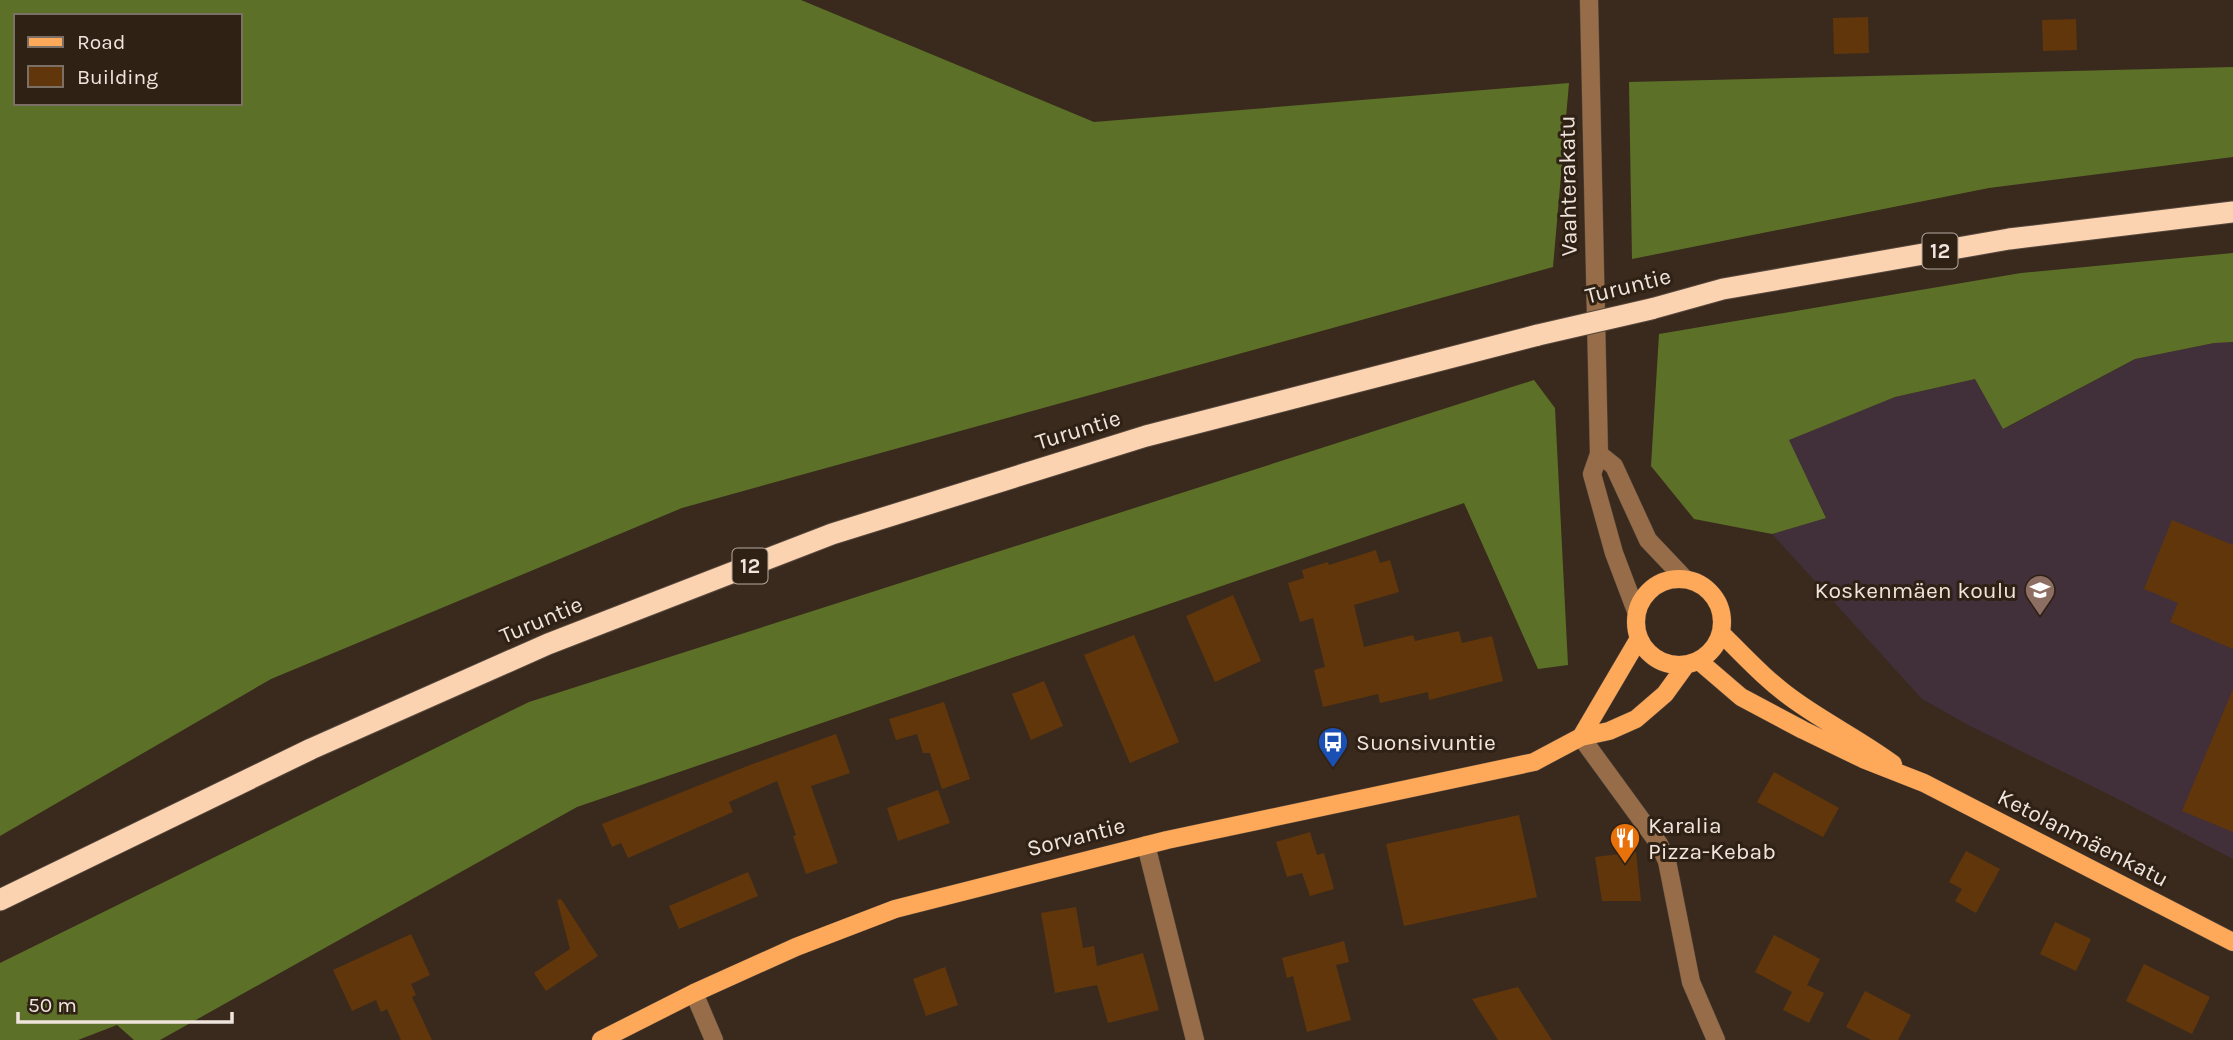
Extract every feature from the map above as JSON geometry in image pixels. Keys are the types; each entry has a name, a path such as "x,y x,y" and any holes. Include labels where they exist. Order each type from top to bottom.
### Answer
{"highway":[{"name":"Turuntie","path":"0,900 312,750 548,644 832,534 1146,436 1723,289 2009,239 2233,212"}],"main road":[{"path":"1685,579 1703,586 1716,600 1722,618 1721,633 1709,654 1692,663 1671,665 1646,652 1638,640 1636,611 1649,589 1660,582 1685,579"},
{"name":"Ketolanmäenkatu","path":"1721,633 1794,700 1870,747 1910,776"},
{"path":"1581,737 1638,640"},
{"name":"Ketolanmäenkatu","path":"1692,663 1741,697 1802,730 1863,759 1910,776 2233,942"},
{"name":"Sorvantie","path":"601,1040 694,993 796,947 895,909 1146,845 1534,762 1581,737 1609,731 1636,719 1665,694 1692,663"}],"street":[{"name":"Vaahterakatu","path":"1589,0 1599,454 1592,474 1614,553 1636,611"},
{"path":"1599,454 1614,467 1648,540 1685,579"},
{"path":"1581,737 1659,844 1667,861 1690,982 1716,1040"},
{"path":"1146,845 1195,1040"},
{"path":"694,993 714,1040"}],"shaded area":[{"name":"Koskenmäen koulu","path":"2233,342 2233,859 1922,699 1772,534 1826,517 1788,440 1895,397 1975,379 2004,429 2135,359 2214,343"}],"green space":[{"path":"0,0 801,0 1094,122 1569,83 1553,267 682,508 271,679 0,836"},
{"path":"2233,67 2233,157 1989,188 1632,259 1629,82"},
{"path":"2233,253 2233,342 2214,343 2135,359 2003,429 1975,379 1895,397 1789,440 1826,518 1772,534 1694,519 1651,466 1659,334 2021,273"},
{"path":"1534,380 1555,408 1568,665 1538,669 1464,503 577,807 160,1040 134,1040 117,1025 78,1040 0,1040 0,963 529,702"}],"building":[{"path":"1868,17 1869,53 1834,54 1833,18"},
{"path":"2076,19 2077,50 2043,51 2042,20"},
{"path":"2172,520 2233,545 2233,649 2170,622 2178,603 2144,589"},
{"path":"1376,550 1380,563 1390,560 1399,592 1354,605 1364,647 1413,635 1415,641 1459,631 1462,643 1492,636 1503,681 1429,700 1428,692 1380,703 1378,694 1323,707 1314,670 1325,667 1313,618 1300,622 1288,583 1304,578 1302,570 1328,562 1329,565"},
{"path":"1233,595 1261,661 1215,682 1186,616"},
{"path":"1134,635 1179,742 1130,763 1084,655"},
{"path":"1044,681 1063,726 1031,740 1012,694"},
{"path":"2233,689 2233,832 2182,811"},
{"path":"944,702 970,779 942,789 930,753 923,753 917,734 896,740 889,719"},
{"path":"836,734 850,773 811,786 838,863 806,874 777,781 729,802 733,812 628,858 621,843 612,847 602,824"},
{"path":"1774,772 1839,808 1823,837 1757,802"},
{"path":"938,790 950,823 898,841 887,808"},
{"path":"1519,815 1537,897 1404,926 1386,844"},
{"path":"1310,832 1317,855 1324,853 1334,889 1310,896 1302,873 1287,877 1276,842"},
{"path":"1966,851 2000,869 1976,913 1955,901 1962,889 1949,882"},
{"path":"1636,852 1641,901 1602,901 1595,857"},
{"path":"748,872 758,896 679,929 669,906"},
{"path":"561,899 598,956 546,991 534,973 570,949 557,900"},
{"path":"1076,907 1083,948 1094,946 1097,966 1143,953 1159,1010 1108,1023 1097,985 1055,993 1041,913"},
{"path":"2055,922 2091,939 2076,971 2040,954"},
{"path":"411,934 430,975 411,984 416,995 412,997 432,1040 401,1040 387,1009 381,1012 376,1000 352,1011 333,970"},
{"path":"1774,935 1820,959 1807,985 1824,993 1809,1023 1783,1010 1792,992 1755,972"},
{"path":"1344,941 1349,962 1336,965 1351,1020 1307,1032 1293,976 1287,978 1282,958"},
{"path":"2144,964 2210,997 2192,1034 2126,1001"},
{"path":"945,967 958,1005 926,1016 913,979"},
{"path":"1518,987 1552,1040 1498,1040 1472,999"},
{"path":"1865,991 1911,1015 1898,1040 1871,1040 1846,1027"}],"place":[{"name":"Koskenmäen koulu","path":"2040,617"},
{"name":"Suonsivuntie","path":"1333,769"},
{"name":"Karalia Pizza-Kebab","path":"1625,865"}]}
